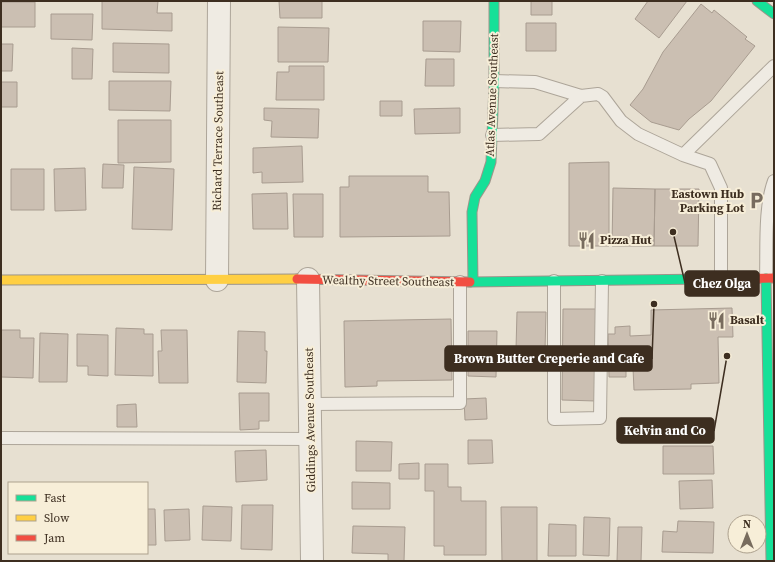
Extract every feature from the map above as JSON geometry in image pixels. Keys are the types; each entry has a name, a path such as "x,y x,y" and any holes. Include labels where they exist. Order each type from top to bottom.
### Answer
{"main road":[{"name":"Atlas Avenue Southeast","path":"467,282 472,212 475,197 485,181 491,162 494,81 494,1"},
{"path":"757,1 774,14"},
{"name":"Wealthy Street Southeast","path":"1,280 308,280 467,282 770,278"},
{"path":"770,278 772,558"}],"street":[{"name":"Richard Terrace Southeast","path":"216,280 219,1"},
{"name":"Giddings Avenue Southeast","path":"308,280 312,561"}],"lane":[{"path":"683,155 774,66"},
{"path":"494,81 535,82 581,96 598,94 603,97 621,121 638,134 683,155 710,164 721,188 721,279"},
{"path":"492,135 539,134 581,96"},
{"path":"770,278 767,229 770,192 774,181"},
{"path":"554,281 554,418 600,418 602,281"},
{"path":"310,404 460,403 467,282"},
{"path":"1,438 310,439"}],"building":[{"path":"102,1 158,1 157,13 172,13 172,31 102,29"},
{"path":"279,1 322,1 322,18 280,18"},
{"path":"531,1 552,1 552,15 531,15"},
{"path":"648,1 687,1 659,38 635,19"},
{"path":"1,2 35,2 35,27 1,27"},
{"path":"701,4 712,13 714,10 747,37 745,39 755,46 711,101 689,119 679,130 651,122 630,105 643,89 663,52"},
{"path":"51,14 93,14 92,40 51,39"},
{"path":"423,21 461,21 460,52 423,51"},
{"path":"526,23 556,23 556,51 526,51"},
{"path":"278,27 329,28 328,62 278,62"},
{"path":"113,43 169,44 169,73 113,72"},
{"path":"1,44 13,44 12,71 1,71"},
{"path":"72,48 93,49 92,79 72,79"},
{"path":"426,59 454,59 454,86 425,86"},
{"path":"289,66 324,66 324,100 276,100 277,72 289,72"},
{"path":"109,81 171,81 170,111 109,110"},
{"path":"1,82 17,82 17,107 1,107"},
{"path":"380,101 402,101 402,116 380,116"},
{"path":"264,108 319,109 318,138 271,137 272,121 264,120"},
{"path":"460,108 460,133 415,134 414,109"},
{"path":"118,120 171,120 171,162 118,163"},
{"path":"302,146 303,182 262,183 262,172 253,173 253,148"},
{"path":"609,162 609,246 569,246 569,163"},
{"path":"103,164 124,165 123,188 102,188"},
{"path":"134,167 174,169 172,230 132,229"},
{"path":"85,168 86,210 55,211 54,169"},
{"path":"11,169 44,169 44,210 11,210"},
{"path":"349,176 428,176 428,192 449,192 450,236 340,237 340,187 349,187"},
{"path":"613,188 655,189 654,246 612,246"},
{"path":"655,189 699,189 698,246 654,246"},
{"path":"287,193 288,229 253,229 252,194"},
{"path":"293,194 323,194 323,237 294,237"},
{"path":"732,308 733,337 718,337 719,383 691,384 691,389 634,390 633,368 626,368 626,377 609,377 608,334 615,334 615,327 630,326 630,336 651,335 651,310"},
{"path":"563,309 597,309 596,401 562,400"},
{"path":"517,312 546,312 545,350 516,349"},
{"path":"451,319 452,380 377,381 377,386 345,387 344,321"},
{"path":"116,328 144,329 144,334 153,334 153,376 115,375"},
{"path":"1,330 20,330 20,338 34,338 33,378 1,377"},
{"path":"161,330 187,330 188,383 159,383 158,351 162,351"},
{"path":"238,331 265,332 265,351 267,351 266,383 237,382"},
{"path":"468,331 497,331 496,377 468,376"},
{"path":"40,333 68,334 67,382 39,382"},
{"path":"77,334 108,335 108,376 88,375 88,366 77,366"},
{"path":"239,393 269,393 269,421 259,421 259,429 240,430"},
{"path":"486,398 487,419 465,420 464,399"},
{"path":"136,404 137,427 117,427 117,405"},
{"path":"468,440 492,440 493,463 468,464"},
{"path":"356,441 392,442 391,471 356,471"},
{"path":"663,446 713,446 714,474 663,474"},
{"path":"266,450 267,480 236,482 235,451"},
{"path":"419,463 419,479 399,479 399,464"},
{"path":"425,464 448,464 448,487 461,487 461,501 486,501 486,555 444,555 444,546 434,546 434,491 425,491"},
{"path":"712,480 713,508 680,509 679,481"},
{"path":"352,482 390,483 390,509 352,509"},
{"path":"242,505 273,505 272,550 241,549"},
{"path":"203,506 232,507 231,541 202,540"},
{"path":"501,507 537,507 537,561 502,561"},
{"path":"148,509 155,509 156,545 148,545"},
{"path":"189,509 190,540 165,541 164,510"},
{"path":"584,517 610,518 609,556 583,555"},
{"path":"678,521 714,522 713,553 662,552 663,531 677,532"},
{"path":"549,524 576,525 576,556 548,556"},
{"path":"353,526 405,527 404,561 388,561 388,554 352,553"},
{"path":"618,527 642,527 641,561 617,561"}],"traffic: fast":[{"path":"473,282 472,212 475,197 485,181 491,162 494,85 494,1"},
{"path":"757,1 774,14"},
{"path":"766,278 771,561"},
{"path":"470,282 708,279"}],"traffic: slow":[{"path":"1,280 297,279"}],"traffic: jam":[{"path":"708,279 774,278"},
{"path":"297,279 470,282"}],"place":[{"name":"Eastown Hub Parking Lot","path":"757,201"},
{"name":"Chez Olga","path":"673,232"},
{"name":"Pizza Hut","path":"587,240"},
{"name":"Brown Butter Creperie and Cafe","path":"654,304"},
{"name":"Basalt","path":"717,320"},
{"name":"Kelvin and Co","path":"727,356"}]}
